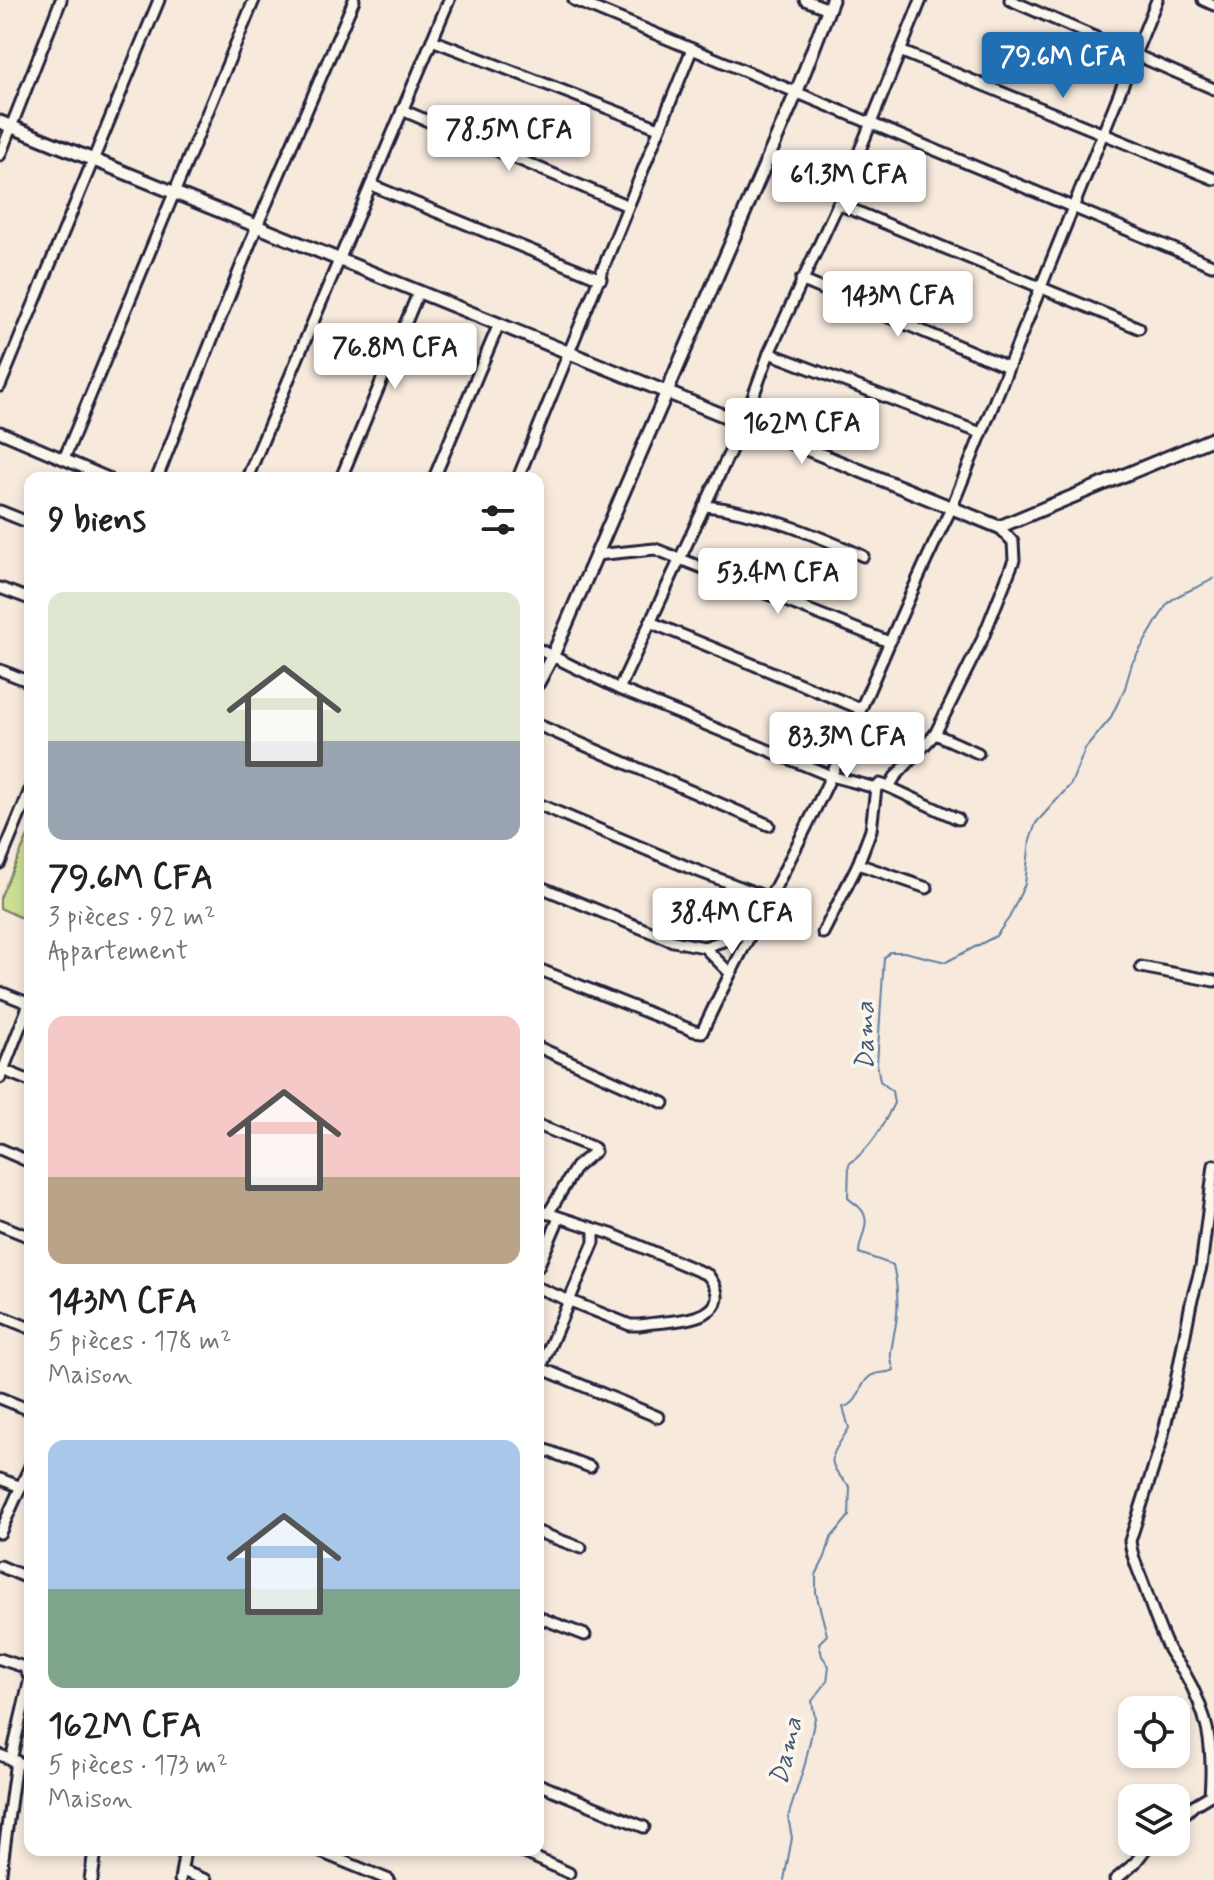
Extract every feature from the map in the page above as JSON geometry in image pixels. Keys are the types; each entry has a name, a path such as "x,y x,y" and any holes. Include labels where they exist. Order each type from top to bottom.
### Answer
{"street":[{"path":"0,155 6,124 61,0"},
{"path":"0,386 159,0"},
{"path":"64,459 254,0"},
{"path":"159,472 257,226 354,0"},
{"path":"250,472 449,0"},
{"path":"574,0 593,4 692,49 1212,265"},
{"path":"544,672 797,91 830,5 805,0"},
{"path":"619,689 743,424 769,353 838,204 921,0"},
{"path":"1010,0 1214,89"},
{"path":"544,971 702,1032 729,972 831,776 916,578 951,509 1157,0"},
{"path":"1203,0 1214,5"},
{"path":"432,40 659,128"},
{"path":"520,472 692,49"},
{"path":"900,51 1214,179"},
{"path":"402,110 628,206"},
{"path":"6,124 999,527 1013,542 1014,560 982,640 935,734 889,787"},
{"path":"371,185 601,279"},
{"path":"838,204 1139,328"},
{"path":"801,280 1008,367"},
{"path":"344,472 419,291"},
{"path":"437,472 499,324"},
{"path":"769,353 981,433"},
{"path":"0,432 94,472"},
{"path":"999,527 1214,438"},
{"path":"706,506 743,512 825,539 863,556"},
{"path":"0,511 24,521"},
{"path":"596,555 655,549 889,642"},
{"path":"0,588 24,597"},
{"path":"650,622 861,709"},
{"path":"544,651 619,689 831,776 876,788"},
{"path":"0,670 24,680"},
{"path":"544,728 769,825"},
{"path":"935,734 978,753"},
{"path":"823,933 858,864 871,830 876,788 880,784 958,819"},
{"path":"0,863 24,805"},
{"path":"544,807 769,898"},
{"path":"0,829 12,834"},
{"path":"858,864 927,888"},
{"path":"544,889 673,941 704,947 752,932"},
{"path":"704,947 729,972"},
{"path":"1141,967 1214,981"},
{"path":"0,992 24,1002"},
{"path":"24,1019 2,1074 24,1080"},
{"path":"544,1050 664,1103"},
{"path":"544,1127 595,1151 572,1173 544,1211"},
{"path":"0,1149 24,1159"},
{"path":"1190,1809 1212,1794 1212,1734 1197,1694 1167,1648 1151,1611 1148,1595 1132,1557 1130,1541 1160,1447 1176,1381 1201,1267 1214,1165"},
{"path":"544,1212 708,1275 716,1285 717,1295 715,1305 702,1317 630,1325 544,1291"},
{"path":"544,1253 559,1218"},
{"path":"0,1225 24,1235"},
{"path":"544,1358 594,1242 594,1229"},
{"path":"0,1316 24,1326"},
{"path":"544,1372 658,1417"},
{"path":"0,1398 24,1408"},
{"path":"544,1449 590,1467"},
{"path":"0,1479 21,1487"},
{"path":"0,1533 24,1480"},
{"path":"544,1534 581,1548"},
{"path":"0,1566 24,1576"},
{"path":"544,1619 585,1635"},
{"path":"0,1659 24,1667"},
{"path":"0,1880 4,1805 24,1709"},
{"path":"0,1755 24,1764"},
{"path":"544,1786 644,1827"},
{"path":"91,1880 94,1856"},
{"path":"339,1856 389,1880"},
{"path":"531,1856 569,1873"},
{"path":"1115,1880 1140,1856"},
{"path":"181,1875 206,1880"}],"green space":[{"path":"24,845 24,919 0,908 0,898"}],"waterway":[{"name":"Dama","path":"784,1880 792,1838 788,1817 805,1764 815,1718 812,1701 827,1682 829,1666 822,1656 819,1643 827,1635 816,1593 816,1575 831,1538 849,1516 850,1487 833,1464 834,1452 849,1428 843,1407 856,1399 871,1376 894,1370 891,1352 897,1300 893,1265 859,1253 866,1223 863,1212 848,1198 849,1164 875,1137 894,1103 892,1091 880,1081 877,1064 884,958 890,952 904,952 946,962 996,936 1009,918 1025,884 1030,840 1036,823 1071,784 1085,749 1110,719 1125,688 1132,663 1167,604 1214,578"}]}
